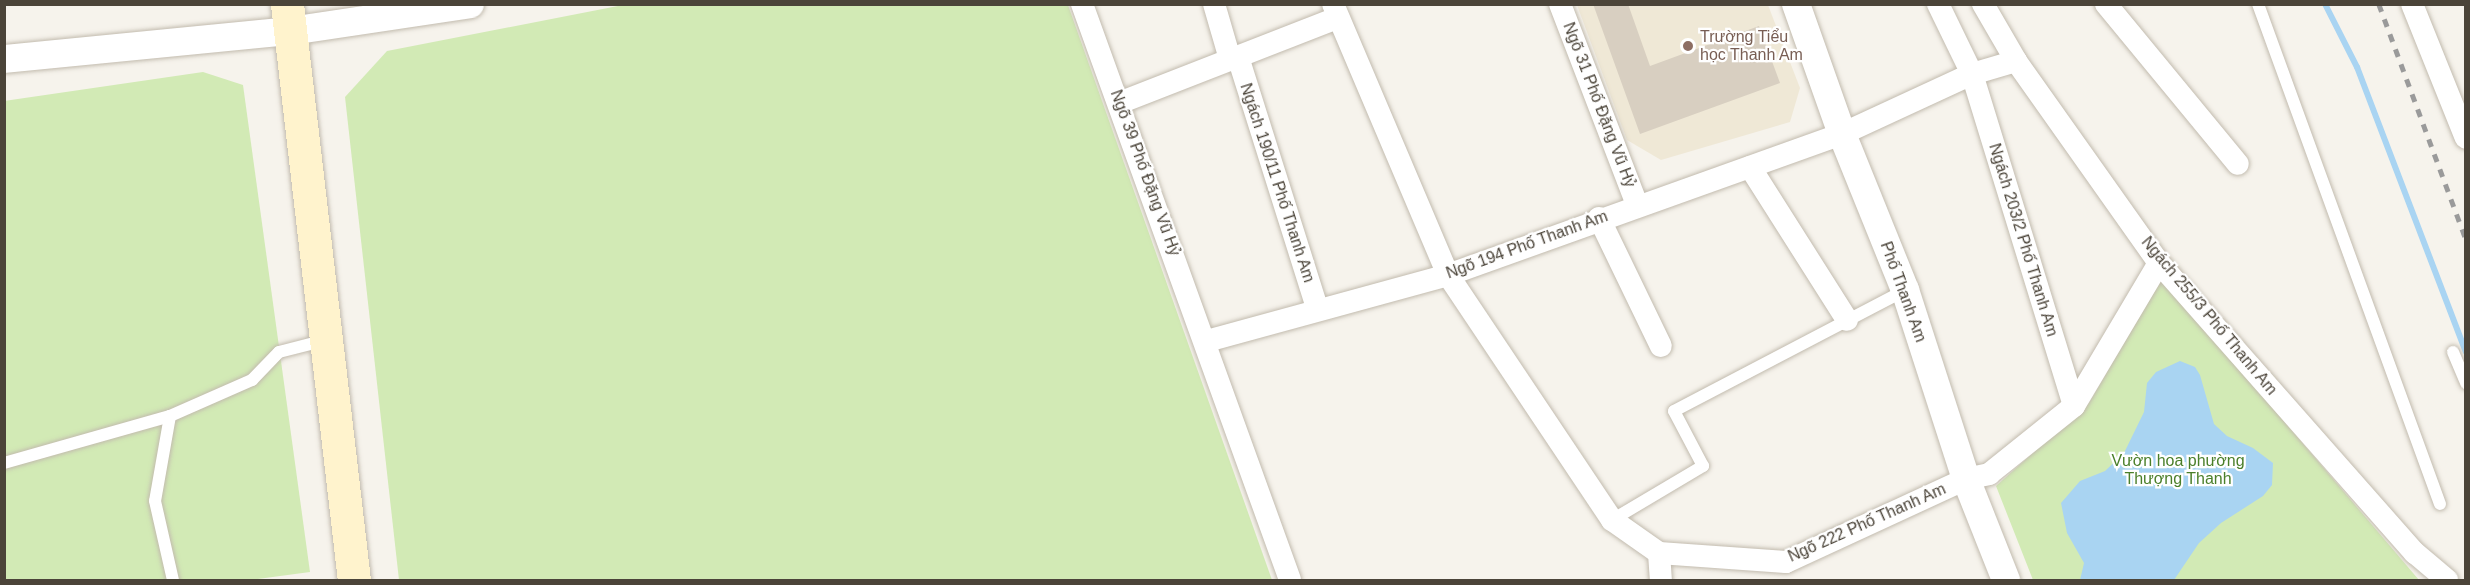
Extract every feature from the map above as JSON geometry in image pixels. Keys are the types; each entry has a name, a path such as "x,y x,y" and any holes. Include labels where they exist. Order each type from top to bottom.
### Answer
{"main road":[{"path":"289,18 354,580"}],"street":[{"path":"4,60 289,18 470,4"},
{"name":"Ngõ 39 Phố Đặng Vũ Hỷ","path":"1083,4 1207,341 1290,580"},
{"name":"Ngách 190/11 Phố Thanh Am","path":"1214,4 1317,308"},
{"name":"Ngõ 31 Phố Đặng Vũ Hỷ","path":"1560,4 1637,205"},
{"name":"Phố Thanh Am","path":"1796,4 1842,134 1905,290 1966,479 2006,580"},
{"name":"Ngách 203/2 Phố Thanh Am","path":"1938,4 1972,74 2074,406"},
{"name":"Ngách 255/3 Phố Thanh Am","path":"1983,4 2016,61 2159,263 2415,553 2447,580"},
{"path":"2106,4 2238,164"},
{"path":"2412,4 2466,138"},
{"path":"1119,103 1234,58 1335,11 1448,275 1612,520 1659,554 1661,580"},
{"name":"Ngõ 194 Phố Thanh Am","path":"1207,341 1317,308 1448,275 1599,218 1842,134 1972,74 2016,61"},
{"path":"1750,167 1847,320"},
{"path":"1599,218 1661,346"},
{"path":"2074,406 2159,263"},
{"name":"Ngõ 222 Phố Thanh Am","path":"1659,554 1786,562 1966,479 1989,474 2074,406"}],"lane":[{"path":"2258,4 2440,504"},
{"path":"1612,520 1703,466 1674,411 1905,290"},
{"path":"4,463 170,416 252,380 279,352 326,340"},
{"path":"2453,352 2466,383"},
{"path":"170,416 154,501 173,580"}],"shaded area":[{"name":"Trường Tiểu học Thanh Am","path":"1577,5 1768,5 1800,88 1790,122 1661,160 1627,140"}],"green space":[{"path":"623,5 1068,5 1272,580 399,580 345,97 387,51"},
{"path":"203,72 243,85 310,572 250,580 5,580 4,101"},
{"name":"Vườn hoa phường Thượng Thanh","path":"2162,278 2419,580 2033,580 1996,486 2089,403"}],"water":[{"path":"2180,361 2195,367 2200,375 2214,424 2227,436 2253,448 2273,463 2272,485 2263,496 2221,523 2199,543 2174,580 2080,580 2084,563 2067,533 2061,503 2080,481 2105,471 2124,453 2144,412 2147,383 2156,372"}],"building":[{"path":"1593,4 1628,4 1650,66 1759,26 1780,83 1640,134"}],"waterway":[{"path":"2325,4 2357,67 2466,352"}],"railway":[{"path":"2379,4 2466,239"}],"place":[{"name":"Trường Tiểu học Thanh Am","path":"1688,46"}]}
